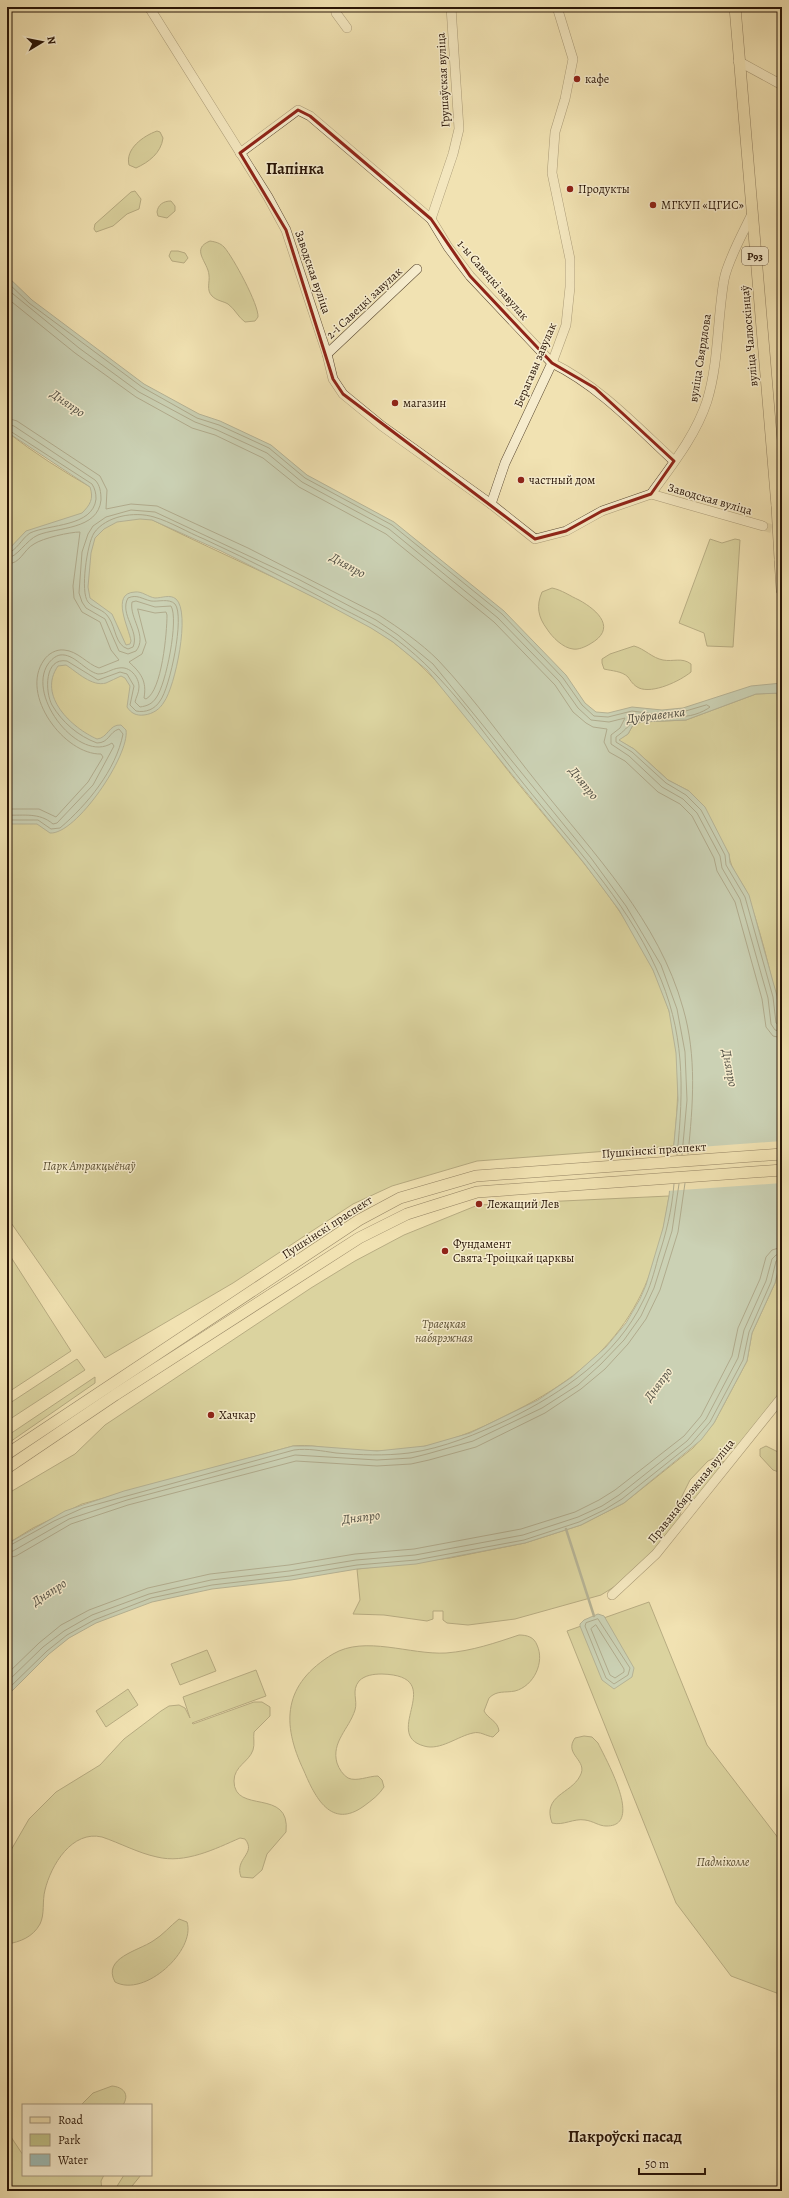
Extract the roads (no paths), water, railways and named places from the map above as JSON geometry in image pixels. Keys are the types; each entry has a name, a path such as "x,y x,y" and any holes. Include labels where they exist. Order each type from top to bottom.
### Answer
{"main road":[{"name":"вуліца Чалюскінцаў","path":"735,7 751,216 777,506 782,590"},
{"name":"Пушкінскі праспект","path":"7,1454 359,1220 400,1198 476,1176 782,1154"},
{"path":"7,1468 115,1394 359,1238 407,1214 477,1192 782,1170"}],"street":[{"name":"Заводская вуліца","path":"149,7 268,197 286,230 334,379 343,394 388,430 491,504"},
{"path":"335,7 336,13 347,28"},
{"name":"Грушаўская вуліца","path":"431,219 453,154 459,129 451,7"},
{"name":"Берагавы завулак","path":"491,504 505,463 552,363 566,325 570,287 568,243 552,173 555,132 565,99 573,59 557,7"},
{"path":"738,61 782,84"},
{"name":"1-ы Савецкі завулак","path":"240,153 298,110 310,116 431,219 448,247 470,276 552,363 570,371 595,388 674,461"},
{"name":"вуліца Свярдлова","path":"651,494 700,420 708,399 724,278 751,216"},
{"name":"2-і Савецкі завулак","path":"327,354 417,269"},
{"name":"Заводская вуліца","path":"651,494 763,526"},
{"path":"491,504 535,539 566,531 602,511 651,494"},
{"name":"Праванабярэжная вуліца","path":"612,1595 656,1554 782,1397"}],"water":[{"path":"7,276 32,300 144,384 199,414 220,421 271,445 307,475 394,522 504,611 566,675 585,703 596,712 608,713 632,707 662,710 683,708 751,686 782,683 782,693 756,694 686,720 641,722 633,725 628,734 619,740 634,749 668,780 689,791 705,807 729,854 730,863 749,895 777,996 782,1038 780,1139 782,1155 781,1258 775,1283 752,1333 747,1361 714,1423 701,1440 624,1503 581,1525 525,1543 416,1564 357,1569 291,1580 212,1589 152,1602 96,1623 69,1638 49,1654 7,1696 7,1544 65,1511 124,1491 293,1446 377,1451 425,1446 470,1433 538,1400 572,1377 606,1347 626,1323 640,1299 646,1285 663,1228 669,1196 678,1100 676,1053 669,1011 653,970 619,910 584,863 427,670 393,642 371,628 221,551 152,520 140,519 117,522 104,529 95,538 91,553 88,587 90,598 112,614 126,645 130,644 131,641 122,605 124,598 128,594 138,592 155,598 169,596 176,599 180,607 182,618 182,633 177,666 168,694 162,705 156,711 150,714 136,714 130,711 127,707 130,686 125,678 121,676 106,683 95,683 66,665 58,666 53,677 52,689 60,710 77,727 97,739 104,736 117,725 121,725 126,730 125,742 111,774 99,792 87,808 61,830 50,833 37,824 7,824 7,551 26,531 82,513 89,504 92,495 90,487 7,432"},
{"path":"598,1614 604,1616 634,1668 632,1677 614,1689 602,1680 580,1626 584,1620"}],"waterway":[{"path":"566,1529 594,1616"}],"tunnel":[{"path":"763,526 782,532"}],"place":[{"name":"кафе","path":"577,79"},
{"name":"Продукты","path":"570,189"},
{"name":"МГКУП «ЦГИС»","path":"653,205"},
{"name":"магазин","path":"395,403"},
{"name":"частный дом","path":"521,480"},
{"name":"Лежащий Лев","path":"479,1204"},
{"name":"Фундамент Свята-Троіцкай царквы","path":"445,1251"},
{"name":"Хачкар","path":"211,1415"}],"district":[{"name":"Папінка","path":"295,169"},
{"name":"Пакроўскі пасад","path":"625,2137"}],"water label":[{"name":"Дняпро","path":"68,403"},
{"name":"Дняпро","path":"348,565"},
{"name":"Дубравенка","path":"656,715"},
{"name":"Дняпро","path":"584,783"},
{"name":"Дняпро","path":"730,1068"},
{"name":"Дняпро","path":"658,1384"},
{"name":"Дняпро","path":"361,1517"},
{"name":"Дняпро","path":"49,1592"}],"park label":[{"name":"Парк Атракцыёнаў","path":"89,1166"},
{"name":"Траецкая набярэжная","path":"444,1331"},
{"name":"Падміколле","path":"723,1862"}]}
